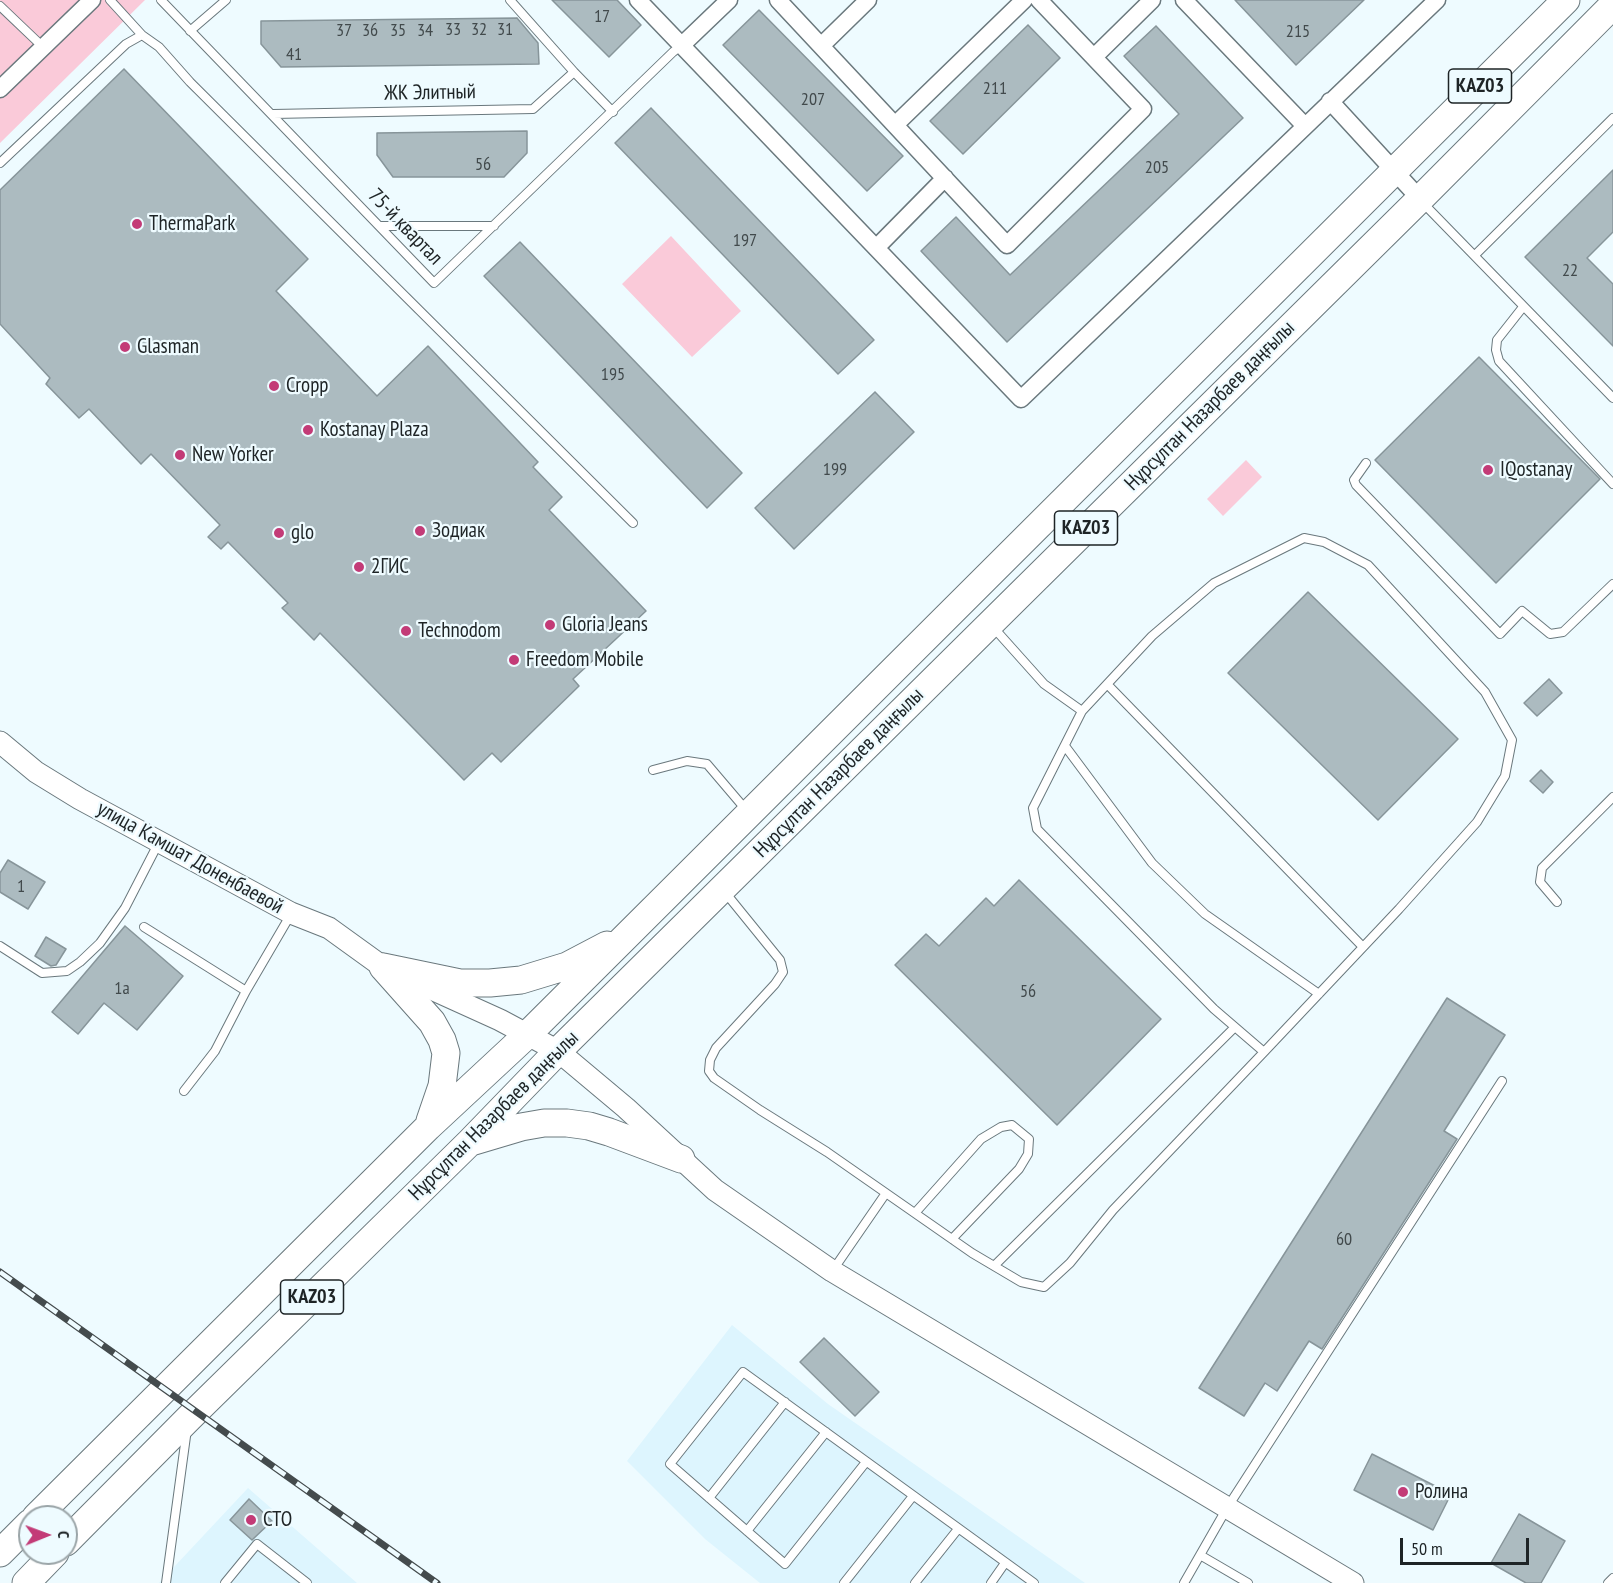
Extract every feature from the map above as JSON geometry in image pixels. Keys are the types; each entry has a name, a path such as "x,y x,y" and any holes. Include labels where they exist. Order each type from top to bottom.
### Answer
{"main road":[{"name":"Нұрсұлтан Назарбаев даңғылы","path":"628,934 1566,0"},
{"name":"Нұрсұлтан Назарбаев даңғылы","path":"78,1530 1613,5"},
{"path":"382,967 460,983 521,980 567,966 628,934"},
{"name":"KАZ03","path":"528,1035 628,934"},
{"path":"382,967 432,1022 446,1053 442,1086 428,1127"},
{"name":"Нұрсұлтан Назарбаев даңғылы","path":"48,1505 428,1127 528,1035"},
{"path":"470,1143 521,1126 567,1123 609,1132 681,1159"},
{"path":"0,1553 18,1535"},
{"path":"26,1583 44,1565"}],"street":[{"path":"0,89 93,0"},
{"path":"638,0 1021,399 1437,0"},
{"path":"682,45 729,0"},
{"path":"778,0 1007,245 1143,109 1040,0"},
{"path":"821,46 868,0"},
{"path":"895,125 1024,0"},
{"path":"1094,57 1152,0"},
{"path":"1184,0 1305,126"},
{"path":"1330,101 1420,199"},
{"path":"876,248 945,178"},
{"name":"улица Камшат Доненбаевой","path":"0,742 36,772 291,914 329,928 382,967 558,1051 626,1108 716,1191 832,1270 1353,1583"}],"lane":[{"path":"110,0 633,523"},
{"name":"75-й квартал","path":"160,0 273,114 434,283 682,45"},
{"path":"190,31 226,0"},
{"path":"510,0 613,112"},
{"path":"0,6 43,48"},
{"path":"0,163 126,44 142,34"},
{"name":"ЖК Элитный","path":"273,114 533,109 574,72"},
{"path":"1475,255 1613,117"},
{"path":"1420,199 1612,396"},
{"path":"380,226 494,226"},
{"path":"1523,307 1497,340 1496,350 1499,361 1613,484"},
{"path":"1366,463 1354,480 1356,485 1500,634 1522,611 1550,634 1563,632 1613,584"},
{"path":"722,888 780,960 783,972 775,984 716,1048 710,1060 709,1071 714,1078 994,1266 1021,1282 1044,1287 1071,1263 1113,1210 1264,1052 1319,994 1477,822 1505,776 1512,740 1485,692 1368,565 1324,542 1304,538 1214,583 1152,636 1082,711 1033,808 1037,829 1214,1009 1264,1052"},
{"path":"990,623 1044,684 1082,711"},
{"path":"1107,684 1363,947"},
{"path":"1065,746 1152,863 1205,914 1319,994"},
{"path":"653,770 687,761 707,764 749,814"},
{"path":"1557,902 1540,882 1542,868 1613,797"},
{"path":"0,946 42,973 67,971 80,963 100,943 125,908 159,842"},
{"path":"184,1091 215,1051 246,991 291,914"},
{"path":"144,927 246,991"},
{"path":"994,1266 1235,1027"},
{"path":"1184,1583 1227,1508 1502,1081"},
{"path":"915,1213 981,1139 1001,1127 1012,1125 1029,1139 1028,1154 1019,1168 952,1239"},
{"path":"832,1270 886,1192"},
{"path":"866,1462 785,1564 670,1464 743,1372 1034,1583"},
{"path":"709,1498 785,1402"},
{"path":"166,1583 189,1418"},
{"path":"747,1531 826,1432"},
{"path":"844,1583 913,1496"},
{"path":"915,1583 958,1528"},
{"path":"225,1583 257,1544 307,1583"},
{"path":"1200,1555 1248,1583"},
{"path":"992,1583 1005,1563"},
{"path":"1608,1583 1613,1578"}],"shaded area":[{"path":"0,0 145,0 0,143"},
{"path":"671,236 741,311 692,357 622,284"},
{"path":"1246,460 1262,477 1223,516 1207,499"},
{"path":"732,1325 828,1404 1085,1583 760,1583 705,1539 627,1461"},
{"path":"248,1488 357,1583 159,1583"}],"building":[{"path":"552,0 617,0 641,25 609,57"},
{"path":"1235,0 1364,0 1296,65"},
{"path":"759,10 903,156 867,191 723,45"},
{"path":"517,18 538,43 539,64 281,67 261,44 261,21"},
{"path":"1028,25 1060,58 963,154 930,121"},
{"path":"1156,26 1243,118 1007,342 921,251 956,217 1010,275 1179,114 1124,56"},
{"name":"Kostanay Plaza","path":"124,69 308,259 276,291 377,396 428,346 538,462 533,467 562,497 549,510 646,611 573,679 579,686 501,762 492,753 464,780 320,633 314,640 282,608 288,603 228,542 221,549 208,537 220,525 151,454 141,464 89,409 79,418 46,384 50,378 0,324 0,190"},
{"path":"651,108 874,340 838,374 615,143"},
{"path":"527,131 527,153 504,177 393,177 377,155 377,133"},
{"path":"1613,170 1613,232 1587,258 1613,284 1613,346 1525,257"},
{"path":"520,242 742,473 707,508 484,276"},
{"name":"IQostanay","path":"1479,357 1600,479 1496,583 1375,460"},
{"path":"875,392 914,432 794,549 755,508"},
{"path":"1308,592 1458,739 1378,820 1228,673"},
{"path":"1549,679 1562,693 1537,716 1524,703"},
{"path":"1541,770 1553,782 1543,793 1530,781"},
{"path":"8,860 45,882 28,909 0,892 0,873"},
{"path":"1019,880 1161,1019 1057,1125 895,965 926,934 939,946 986,898 994,906"},
{"path":"125,926 183,976 137,1030 104,1003 78,1034 52,1012"},
{"path":"46,937 66,949 56,965 51,966 35,956"},
{"path":"1447,998 1505,1035 1444,1131 1457,1139 1322,1349 1309,1341 1277,1391 1265,1383 1244,1416 1199,1388"},
{"path":"824,1338 879,1392 855,1416 800,1362"},
{"name":"Ролина","path":"1372,1454 1451,1494 1433,1530 1354,1490"},
{"name":"СТО","path":"249,1499 272,1521 252,1540 230,1520"},
{"path":"1519,1514 1565,1541 1541,1583 1526,1583 1491,1563"}],"railway":[{"path":"0,1272 437,1583"}],"place":[{"name":"ThermaPark","path":"137,224"},
{"name":"Glasman","path":"125,347"},
{"name":"Cropp","path":"274,386"},
{"name":"Kostanay Plaza","path":"308,430"},
{"name":"New Yorker","path":"180,455"},
{"name":"IQostanay","path":"1488,470"},
{"name":"Зодиак","path":"420,531"},
{"name":"glo","path":"279,533"},
{"name":"2ГИС","path":"359,567"},
{"name":"Gloria Jeans","path":"550,625"},
{"name":"Technodom","path":"406,631"},
{"name":"Freedom Mobile","path":"514,660"},
{"name":"Ролина","path":"1403,1492"},
{"name":"СТО","path":"251,1520"}]}
